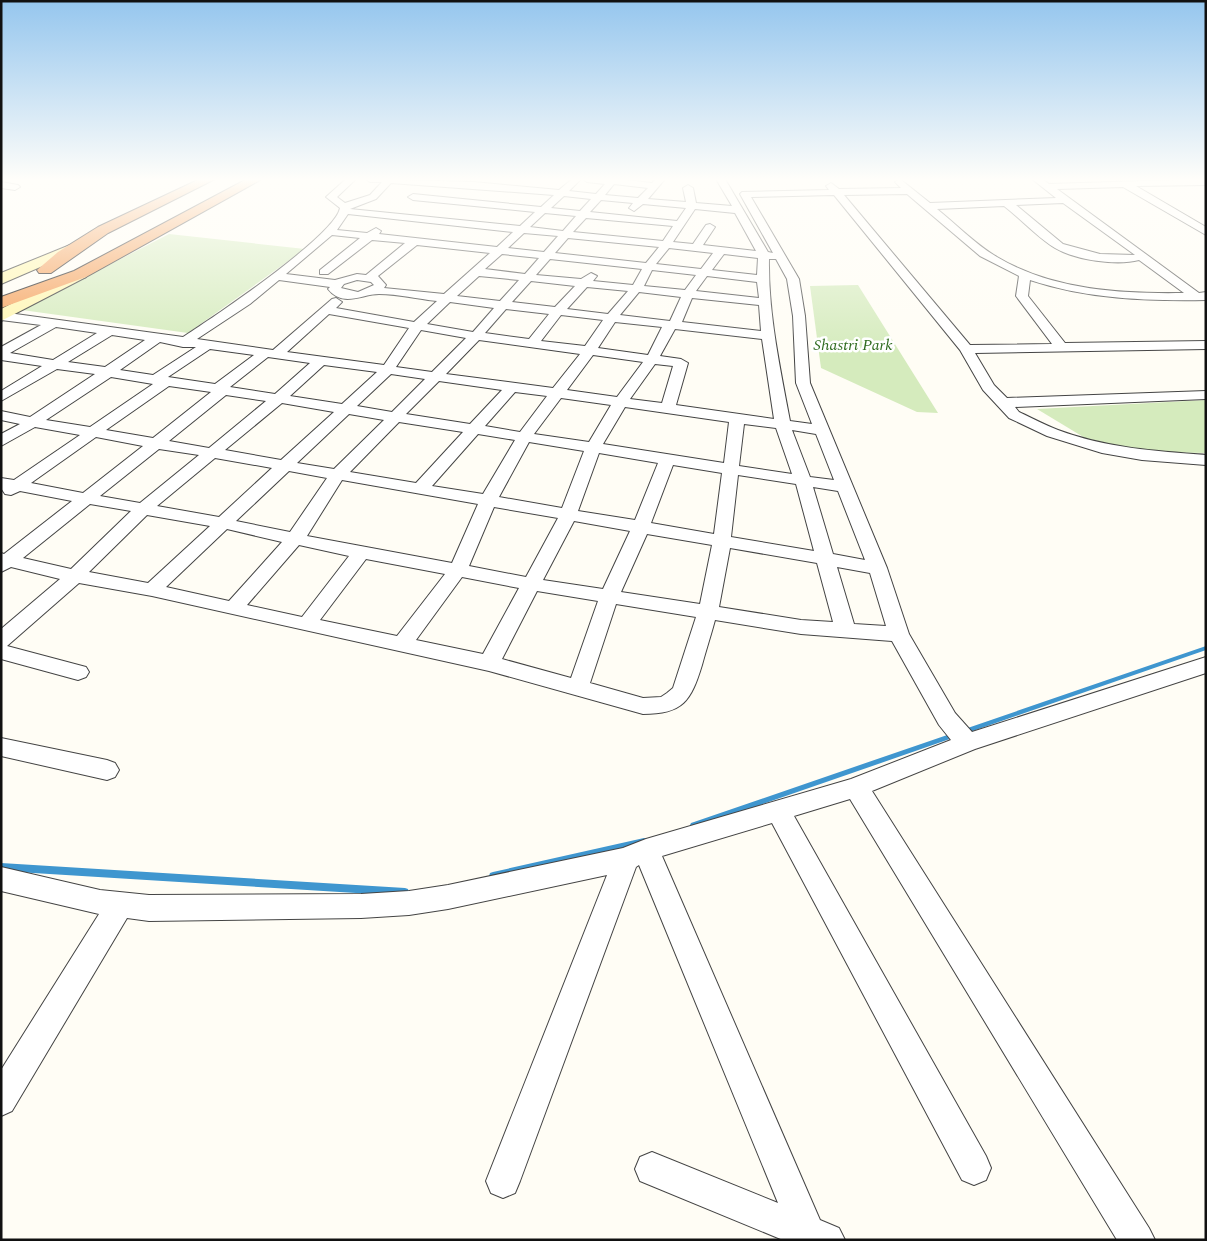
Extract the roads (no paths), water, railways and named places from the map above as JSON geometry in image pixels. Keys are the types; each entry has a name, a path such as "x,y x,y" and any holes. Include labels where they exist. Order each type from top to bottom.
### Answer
{"highway":[{"path":"45,270 70,249 90,237"},
{"path":"1,292 115,237"},
{"path":"2,309 125,237"},
{"path":"80,274 149,237"}],"street":[{"path":"183,343 246,301 324,237"},
{"path":"324,272 371,237 417,237 452,245 763,279"},
{"path":"370,277 417,237"},
{"path":"452,245 461,237"},
{"path":"152,590 386,370 418,325 515,237"},
{"path":"233,609 295,539 337,475 476,336 562,237"},
{"path":"593,237 780,257"},
{"path":"401,645 458,570 488,501 524,437 612,318 636,289 649,266 671,237"},
{"path":"696,248 704,237"},
{"path":"754,237 764,255 763,279 768,336 783,426 803,481 845,629"},
{"path":"769,237 793,279 799,316 803,384 878,568 899,634 947,719 965,741"},
{"path":"873,237 966,349 988,386 1014,415 1076,441 1142,455 1206,460"},
{"path":"964,237 980,251 1000,264 1052,283 1092,292 1145,297 1201,296"},
{"path":"1048,237 1066,249 1100,257 1141,257"},
{"path":"1118,237 1141,254 1141,257 1201,296"},
{"path":"533,342 584,283 613,239"},
{"path":"1,279 70,249"},
{"path":"489,663 568,515 593,448 620,403 652,359 669,327 674,325 688,294 721,250"},
{"path":"477,272 766,302"},
{"path":"2,309 80,274"},
{"path":"1026,274 1022,296 1062,348"},
{"path":"277,276 336,284 351,278 370,277 380,283 375,290"},
{"path":"336,284 334,286 336,291 345,294 358,295 375,290 768,336"},
{"path":"4,562 156,444 220,390 270,354 345,294"},
{"path":"2,309 53,324 822,430"},
{"path":"326,310 476,336 681,363 668,409"},
{"path":"1,355 53,324"},
{"path":"1,397 108,332"},
{"path":"1,441 33,422 156,339"},
{"path":"966,349 1206,345"},
{"path":"1,497 9,485 92,432 206,346"},
{"path":"1,355 845,487"},
{"path":"1,641 75,576 142,510 278,399 320,361"},
{"path":"420,489 472,429 511,388"},
{"path":"1002,403 1206,395"},
{"path":"1,415 283,467 878,568"},
{"path":"4,562 152,590 306,625 489,663 643,706 661,706 672,703 683,690 708,612 722,541 738,419"},
{"path":"578,688 609,596 641,527 667,460"},
{"path":"9,485 223,523 295,539 531,584 801,627 899,634"},
{"path":"306,625 362,551"},
{"path":"1,652 78,672"},
{"path":"1,878 100,902 149,908 410,903 448,897 636,855 856,787 965,741 1206,665"},
{"path":"1,747 107,770"},
{"path":"856,787 1137,1240"},
{"path":"778,811 974,1168"},
{"path":"503,1181 636,855"},
{"path":"636,855 818,1236"},
{"path":"1,1100 120,905"},
{"path":"652,1169 818,1236"}],"waterway":[{"path":"694,825 1206,648"},
{"path":"493,876 644,841"},
{"path":"1,867 405,892"}],"park label":[{"name":"Shastri Park","path":"853,344"}]}
